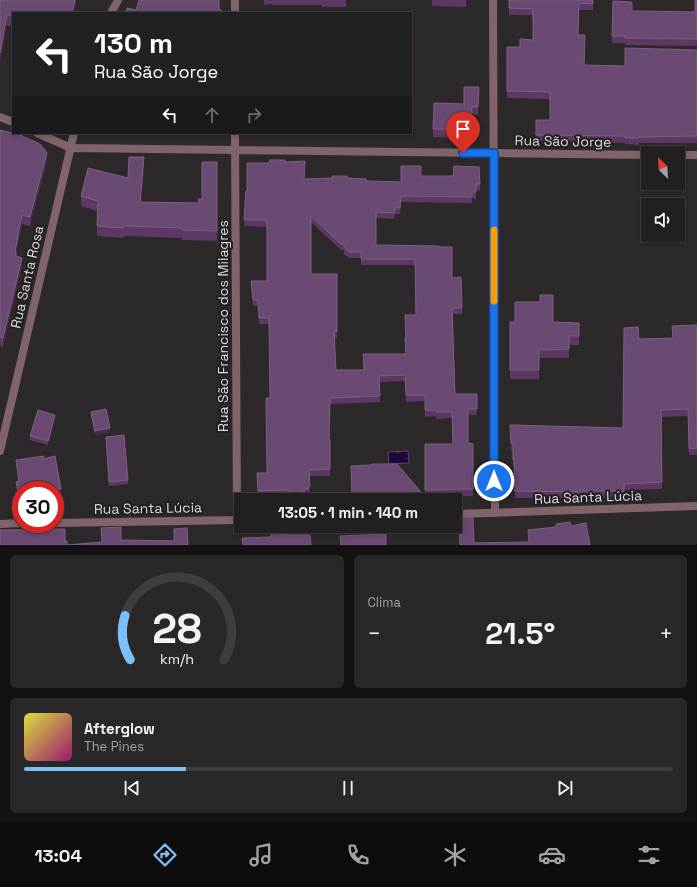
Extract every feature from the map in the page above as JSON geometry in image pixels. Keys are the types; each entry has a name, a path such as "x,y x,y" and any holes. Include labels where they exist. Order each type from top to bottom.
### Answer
{"street":[{"path":"112,12 118,0"},
{"path":"235,0 235,12"},
{"path":"493,0 495,513"},
{"path":"0,117 12,122"},
{"path":"39,134 70,148"},
{"name":"Rua Santa Rosa","path":"0,451 74,134"},
{"name":"Rua São Francisco dos Milagres","path":"235,134 239,493"},
{"name":"Rua São Jorge","path":"70,148 641,155"},
{"path":"685,155 697,155"},
{"name":"Rua Santa Lúcia","path":"462,514 697,506"},
{"name":"Rua Santa Lúcia","path":"64,523 234,520"},
{"path":"0,524 12,524"}],"water":[{"path":"408,451 409,463 389,464 388,452"}],"building":[{"path":"0,0 75,0 72,12 12,12 12,16 7,15 0,53"},
{"path":"139,0 219,0 219,9 221,12 125,12 127,8 136,10"},
{"path":"509,0 593,0 593,4 579,3 578,35 585,35 584,65 625,66 625,48 697,50 697,136 625,138 625,136 536,135 536,120 550,120 550,92 507,91 507,47 520,47 520,39 533,40 532,9 509,8"},
{"path":"695,0 697,0 697,39 625,38 625,36 612,36 613,1 632,2 632,11 695,12"},
{"path":"464,87 479,87 478,107 472,106 470,126 465,130 433,129 434,103 464,104"},
{"path":"0,130 20,135 40,144 47,153 30,217 22,215 15,251 16,256 22,258 3,338 0,337"},
{"path":"129,157 144,157 140,202 199,203 198,199 202,199 202,162 217,162 217,231 182,230 182,228 124,226 123,228 97,226 98,201 81,196 88,168 128,178"},
{"path":"270,160 285,160 285,162 305,161 304,179 347,176 347,178 366,179 366,181 401,182 401,166 421,166 421,176 453,176 454,166 479,167 480,184 476,184 476,192 472,192 472,197 401,196 400,208 395,208 394,213 376,212 376,245 452,247 452,278 461,277 462,308 452,309 455,394 477,394 477,409 468,409 468,443 473,444 473,489 425,490 425,444 453,444 452,412 425,410 425,395 406,395 405,375 379,376 380,396 330,398 330,469 309,470 310,486 308,486 308,489 304,489 304,493 288,493 288,490 258,491 257,473 267,473 266,398 270,398 269,318 259,318 258,300 253,300 251,281 267,281 267,220 244,220 247,191 247,163 269,163","holes":["311,216 341,244 344,244 344,247 349,252 361,252 361,259 415,259 416,315 405,315 406,354 363,354 364,370 336,370 334,331 337,332 337,274 311,274"]},
{"path":"540,295 553,295 553,322 579,323 579,336 569,336 569,349 539,350 539,370 510,370 510,322 515,322 515,302 540,302"},
{"path":"697,325 697,448 689,449 688,409 661,410 662,482 624,484 624,491 515,491 513,443 511,443 510,425 623,428 624,328 638,327 639,339 673,338 672,326"},
{"path":"106,409 110,428 95,431 91,412"},
{"path":"38,410 55,415 48,441 30,436"},
{"path":"124,435 128,480 109,482 106,437"},
{"path":"44,456 43,459 55,456 60,481 19,481 16,460"},
{"path":"397,464 421,492 352,493 351,466"},
{"path":"462,517 473,517 474,543 529,542 528,530 556,527 556,524 570,522 571,526 586,523 590,545 460,545 460,533 462,533"},
{"path":"121,527 121,540 174,541 174,529 187,528 188,545 67,545 102,542 101,528"},
{"path":"65,529 65,542 67,541 67,545 0,545 0,530 12,530 12,533 64,533"},
{"path":"271,533 310,535 311,545 243,545 242,538 271,537"},
{"path":"386,534 386,545 341,545 340,536"}],"slow traffic":[{"path":"494,230 494,301"}],"route":[{"path":"463,153 494,153 494,481"}]}
